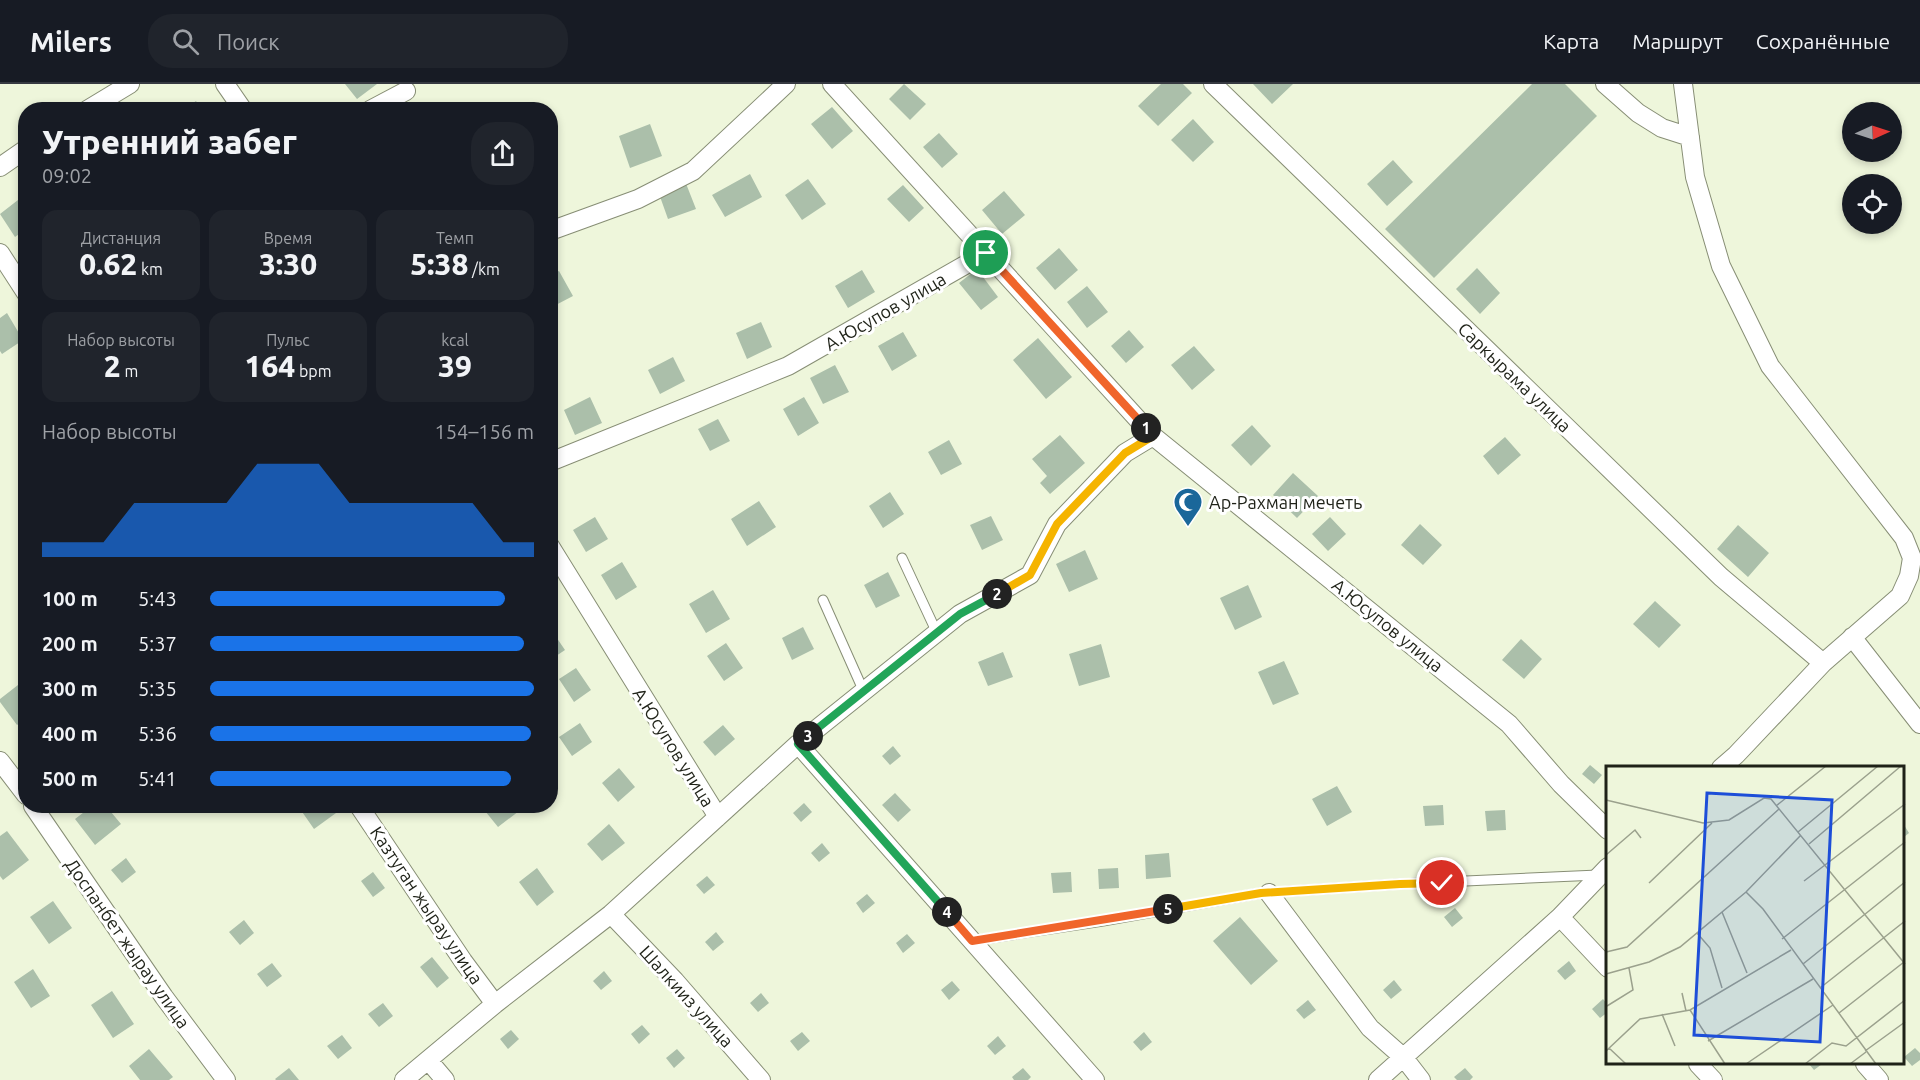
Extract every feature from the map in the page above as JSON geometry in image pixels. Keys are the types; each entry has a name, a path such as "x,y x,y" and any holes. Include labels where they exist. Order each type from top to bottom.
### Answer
{"street":[{"path":"100,102 130,84"},
{"path":"225,84 237,102"},
{"path":"558,228 638,199 693,171 786,84"},
{"name":"А.Юсупов улица","path":"832,84 1153,436 1509,724 1561,784 1606,828"},
{"name":"Саркырама улица","path":"1213,84 1721,577 1823,663"},
{"path":"1605,84 1638,113 1662,128 1690,137"},
{"path":"1683,84 1695,177 1721,266 1770,366 1904,538 1912,558 1909,576 1900,596 1823,663 1723,766"},
{"path":"385,102 406,91"},
{"path":"0,167 18,155"},
{"path":"0,253 18,281"},
{"name":"А.Юсупов улица","path":"558,459 788,366 986,253"},
{"name":"А.Юсупов улица","path":"558,559 718,817 798,744 960,614 1030,575 1057,524 1125,453 1153,436"},
{"path":"1852,638 1920,724"},
{"path":"798,744 1095,1080"},
{"path":"0,761 18,785"},
{"name":"Доспанбет жырау улица","path":"38,813 164,997 225,1080"},
{"name":"Казтуган жырау улица","path":"364,813 463,961 495,1004"},
{"path":"404,1080 495,1004 611,914 718,817"},
{"path":"1378,1080 1560,917 1604,871"},
{"path":"1269,893 1370,1028 1404,1058 1421,1080"},
{"name":"Шалкииз улица","path":"611,914 675,981 761,1080"},
{"path":"1560,917 1606,966"},
{"path":"428,1060 445,1080"},
{"path":"1699,1065 1713,1080"},
{"path":"1866,1065 1879,1080"}],"lane":[{"path":"902,558 937,633"},
{"path":"823,600 864,692"},
{"path":"972,941 1269,893 1604,871"}],"building":[{"path":"345,84 377,84 357,99"},
{"path":"904,84 926,104 910,120 889,99"},
{"path":"1161,84 1183,84 1192,93 1158,126 1138,106"},
{"path":"1253,84 1293,84 1272,104"},
{"path":"1532,84 1565,84 1597,116 1434,278 1385,229"},
{"path":"832,107 853,131 832,149 811,124"},
{"path":"1193,119 1214,142 1193,162 1171,140"},
{"path":"650,124 662,156 630,168 619,136"},
{"path":"939,133 958,154 942,168 923,147"},
{"path":"1393,160 1413,182 1387,206 1367,184"},
{"path":"750,174 762,197 725,217 712,195"},
{"path":"808,179 826,204 802,220 785,195"},
{"path":"685,181 696,209 668,219 658,191"},
{"path":"903,185 924,208 909,222 887,199"},
{"path":"1004,191 1025,215 1002,234 982,210"},
{"path":"18,200 18,235 15,237 0,214"},
{"path":"1059,248 1078,270 1055,290 1036,268"},
{"path":"1477,268 1500,293 1480,314 1456,289"},
{"path":"977,269 998,297 981,310 959,283"},
{"path":"862,270 875,292 848,308 835,286"},
{"path":"558,271 573,296 558,304"},
{"path":"1087,286 1108,312 1087,328 1067,302"},
{"path":"7,313 18,332 18,343 2,354 0,351 0,318"},
{"path":"761,322 772,347 747,359 736,333"},
{"path":"1129,330 1144,347 1126,363 1111,346"},
{"path":"903,332 917,356 892,371 878,346"},
{"path":"1038,338 1072,377 1046,399 1013,360"},
{"path":"1194,346 1215,370 1192,390 1171,365"},
{"path":"673,357 685,381 660,394 648,370"},
{"path":"835,365 849,392 823,404 810,378"},
{"path":"590,397 602,423 575,435 564,410"},
{"path":"804,397 819,423 798,436 783,409"},
{"path":"718,419 730,441 710,451 698,429"},
{"path":"1252,425 1271,446 1251,466 1231,445"},
{"path":"1060,435 1085,463 1050,494 1040,483 1047,476 1032,459"},
{"path":"1505,437 1521,455 1498,475 1483,456"},
{"path":"949,440 962,464 941,475 928,452"},
{"path":"1293,473 1318,496 1297,518 1273,495"},
{"path":"890,492 904,514 883,528 869,506"},
{"path":"759,501 776,527 747,546 731,519"},
{"path":"991,516 1003,540 982,550 970,525"},
{"path":"595,517 608,539 586,552 573,530"},
{"path":"1330,517 1346,534 1328,551 1312,534"},
{"path":"1420,524 1442,545 1423,565 1401,545"},
{"path":"1738,525 1769,553 1748,577 1717,549"},
{"path":"1085,550 1098,579 1069,592 1056,564"},
{"path":"622,562 637,587 616,600 601,575"},
{"path":"888,572 900,596 876,608 864,585"},
{"path":"1248,585 1262,617 1235,630 1220,598"},
{"path":"713,590 730,619 706,633 689,604"},
{"path":"1655,601 1681,625 1659,648 1633,624"},
{"path":"803,627 814,649 792,660 782,638"},
{"path":"1521,639 1542,659 1524,679 1502,660"},
{"path":"558,640 565,650 558,655"},
{"path":"726,643 743,668 724,681 707,656"},
{"path":"1101,644 1110,677 1079,686 1069,654"},
{"path":"1003,652 1013,677 988,686 978,662"},
{"path":"1284,661 1299,694 1273,705 1258,672"},
{"path":"576,668 591,690 574,702 559,679"},
{"path":"18,685 17,725 0,702 0,699"},
{"path":"580,723 592,742 572,756 559,737"},
{"path":"723,725 735,739 715,756 703,742"},
{"path":"893,746 901,756 890,765 882,756"},
{"path":"1590,765 1602,775 1594,784 1582,774"},
{"path":"619,768 635,787 618,802 602,783"},
{"path":"1337,786 1352,812 1327,826 1312,799"},
{"path":"895,793 911,810 898,822 882,805"},
{"path":"804,803 812,812 801,822 793,813"},
{"path":"1443,805 1444,825 1425,826 1423,806"},
{"path":"1505,810 1506,830 1487,831 1485,811"},
{"path":"83,813 112,813 121,824 95,845 75,819"},
{"path":"303,813 336,813 314,829"},
{"path":"487,813 516,813 498,827"},
{"path":"609,824 625,843 602,861 587,844"},
{"path":"7,831 29,860 3,880 0,876 0,836"},
{"path":"822,843 830,853 819,862 811,853"},
{"path":"1169,853 1171,877 1146,879 1145,855"},
{"path":"126,858 136,872 122,883 111,870"},
{"path":"537,868 554,892 537,906 519,882"},
{"path":"1118,868 1119,888 1099,889 1098,869"},
{"path":"373,872 385,888 373,897 361,881"},
{"path":"1071,872 1072,892 1053,893 1051,873"},
{"path":"707,876 715,885 704,894 696,885"},
{"path":"867,894 875,903 863,913 856,903"},
{"path":"53,901 72,928 49,944 30,917"},
{"path":"1455,908 1463,918 1452,927 1444,917"},
{"path":"1240,917 1278,961 1251,985 1213,941"},
{"path":"244,920 254,933 240,945 229,932"},
{"path":"716,932 724,942 713,951 705,942"},
{"path":"907,934 915,943 903,953 896,943"},
{"path":"432,957 449,978 437,988 420,967"},
{"path":"1569,961 1576,971 1565,980 1557,971"},
{"path":"272,963 282,976 267,987 257,974"},
{"path":"33,969 50,996 31,1008 14,982"},
{"path":"604,971 612,981 601,990 593,981"},
{"path":"1394,980 1402,990 1391,999 1383,990"},
{"path":"952,981 960,990 949,1000 941,990"},
{"path":"112,991 134,1024 113,1038 91,1005"},
{"path":"761,993 769,1003 758,1012 750,1003"},
{"path":"1603,999 1606,1003 1606,1014 1600,1018 1592,1009"},
{"path":"1308,1000 1316,1010 1304,1019 1296,1010"},
{"path":"383,1003 393,1016 379,1027 368,1014"},
{"path":"642,1025 650,1034 639,1044 631,1034"},
{"path":"511,1030 519,1039 508,1049 500,1039"},
{"path":"802,1032 810,1041 798,1051 790,1041"},
{"path":"1144,1032 1152,1042 1141,1051 1133,1042"},
{"path":"342,1035 352,1048 338,1059 327,1046"},
{"path":"998,1036 1006,1046 995,1055 987,1046"},
{"path":"1915,1048 1920,1053 1920,1060 1912,1066 1905,1056"},
{"path":"149,1049 173,1077 169,1080 140,1080 129,1066"},
{"path":"677,1049 685,1058 674,1068 666,1058"},
{"path":"1810,1065 1821,1065 1814,1070"},
{"path":"289,1068 299,1080 275,1079"},
{"path":"1023,1068 1031,1077 1028,1080 1014,1080 1012,1077"},
{"path":"1465,1068 1473,1077 1470,1080 1457,1080 1454,1077"}],"place":[{"name":"Ар-Рахман мечеть","path":"1188,528"}],"route":[{"path":"986,253 1153,436 1125,453 1057,524 1030,575 960,614 798,744 972,941 1261,893 1442,883"}]}
